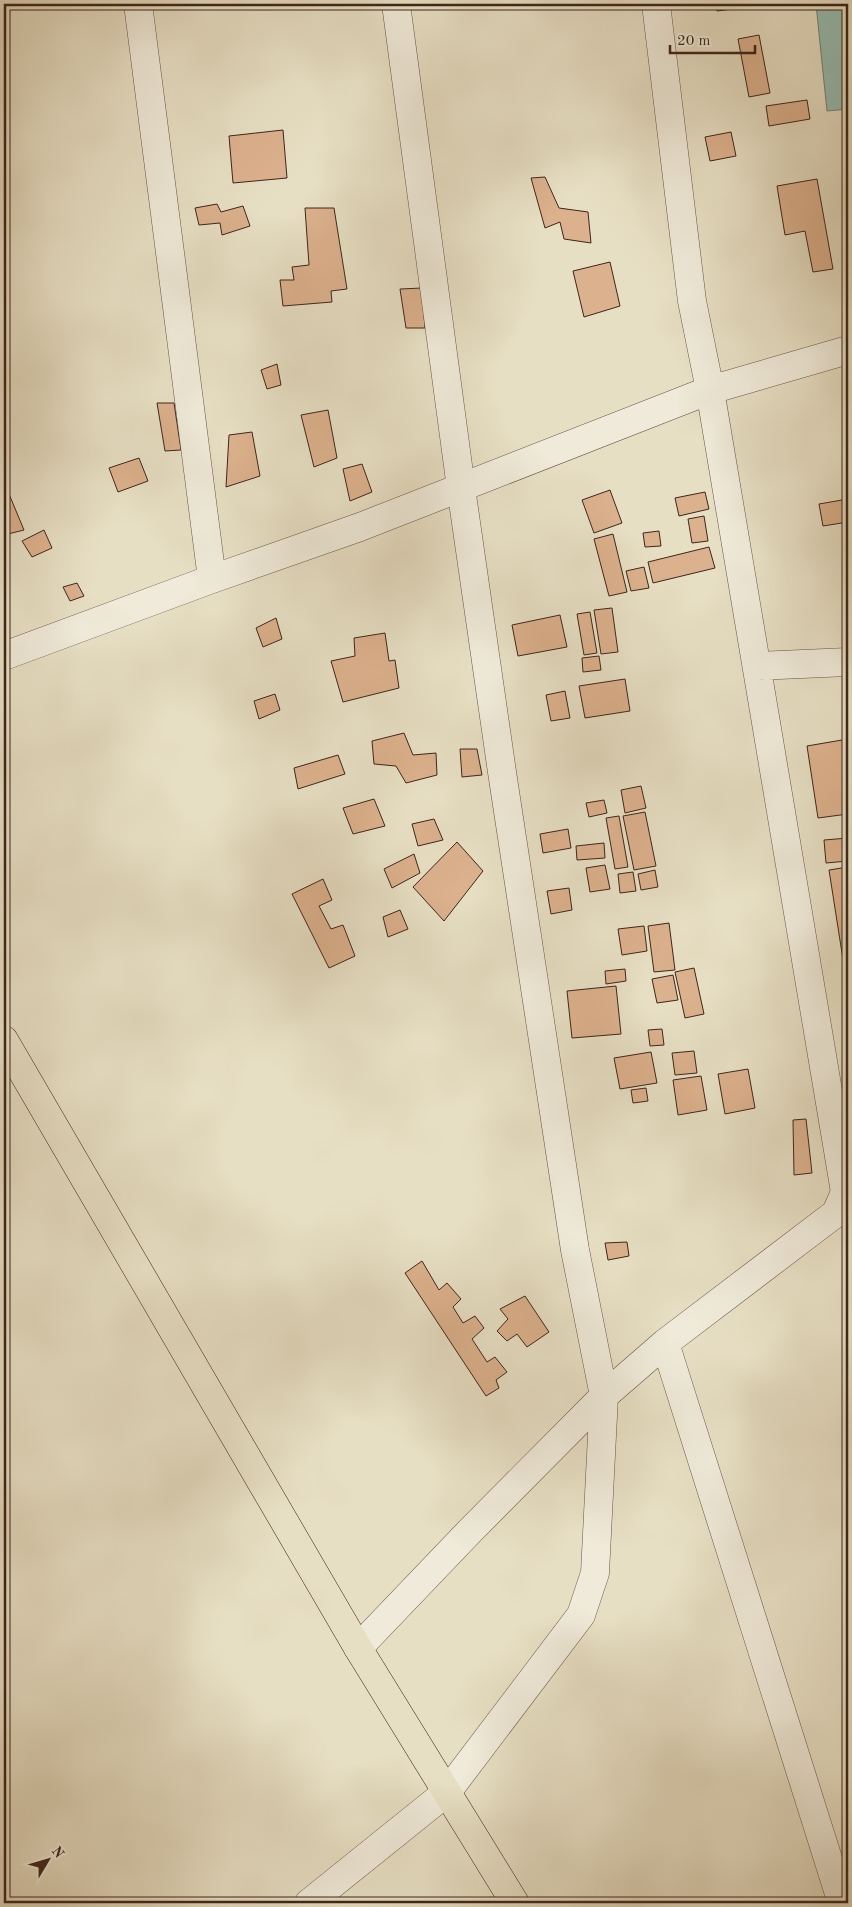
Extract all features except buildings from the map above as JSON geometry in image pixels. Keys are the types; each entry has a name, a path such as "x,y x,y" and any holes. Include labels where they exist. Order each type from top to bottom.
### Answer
{"main road":[{"path":"4,1040 358,1648 515,1903"}],"street":[{"path":"138,4 212,579"},
{"path":"309,1903 447,1792 581,1615 595,1573 604,1396 575,1250 502,772 461,488 396,4"},
{"path":"358,1648 470,1531 604,1396 665,1343 836,1213 846,1192 710,390 692,301 656,4"},
{"path":"4,656 212,579 360,527 710,390 848,350"},
{"path":"757,666 848,662"},
{"path":"665,1343 842,1903"}],"water":[{"path":"816,4 848,4 848,109 827,111"}]}
